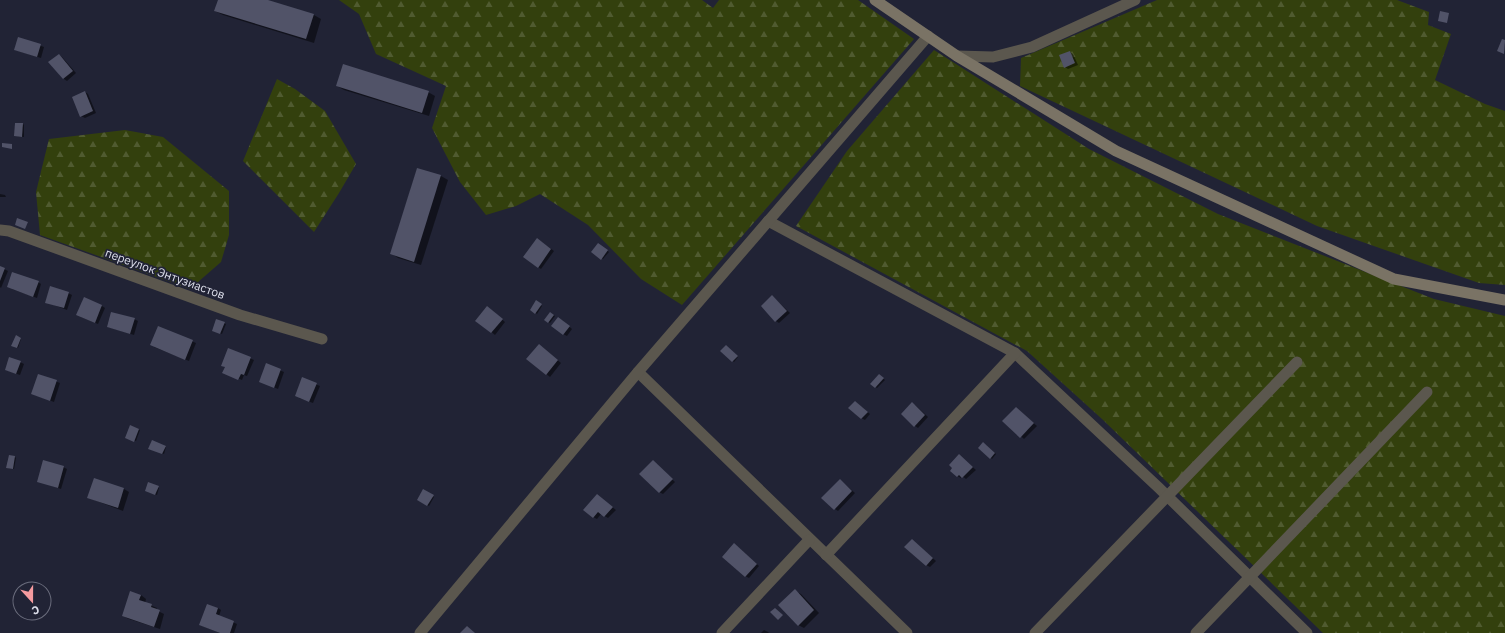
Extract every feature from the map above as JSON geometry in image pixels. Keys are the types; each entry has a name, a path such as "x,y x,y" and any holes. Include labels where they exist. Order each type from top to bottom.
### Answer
{"main road":[{"path":"875,0 957,56 1116,151 1394,279 1505,300"}],"street":[{"path":"957,56 993,57 1032,47 1135,0"},
{"path":"420,633 638,372 928,36"},
{"path":"768,221 1015,353 1167,496 1307,633"},
{"name":"переулок Энтузиастов","path":"0,230 9,231 240,315 322,338"},
{"path":"826,555 1015,353"},
{"path":"1034,633 1297,362"},
{"path":"638,372 809,540 907,633"},
{"path":"1196,633 1427,392"},
{"path":"722,633 809,540"}],"green space":[{"path":"339,0 702,0 713,8 719,0 858,0 914,39 682,305 641,279 588,225 540,194 516,206 486,215 460,182 432,128 446,86 376,54 359,14"},
{"path":"1157,0 1397,0 1429,12 1428,25 1451,34 1435,80 1485,104 1505,111 1505,285 1479,283 1317,226 1020,86 1021,58"},
{"path":"934,50 1089,149 1218,214 1434,299 1505,316 1505,633 1323,633 1102,419 1027,351 796,226 847,151"},
{"path":"277,79 295,89 325,111 356,164 314,232 243,161"},
{"path":"125,130 163,137 229,191 229,235 221,262 190,289 40,235 36,192 49,139"}],"building":[{"path":"218,0 268,0 314,14 306,39 214,11"},
{"path":"1440,11 1449,13 1447,23 1438,21"},
{"path":"18,37 41,44 37,57 14,50"},
{"path":"1502,39 1505,40 1504,54 1497,51"},
{"path":"1070,51 1075,63 1064,68 1059,55"},
{"path":"59,54 73,71 63,79 48,62"},
{"path":"343,64 429,91 422,113 336,86"},
{"path":"85,91 93,111 80,117 72,97"},
{"path":"15,123 23,123 22,137 14,136"},
{"path":"2,143 12,144 12,149 2,147"},
{"path":"417,168 441,175 414,262 390,254"},
{"path":"17,218 28,222 25,229 15,225"},
{"path":"537,238 551,249 538,268 523,257"},
{"path":"598,243 608,250 601,260 591,252"},
{"path":"0,266 5,268 0,281"},
{"path":"12,272 39,281 33,297 7,287"},
{"path":"50,286 69,292 64,308 45,303"},
{"path":"772,295 787,311 775,322 761,306"},
{"path":"84,297 102,305 95,323 76,315"},
{"path":"536,300 542,304 535,314 530,310"},
{"path":"487,306 503,319 491,333 475,321"},
{"path":"111,312 135,318 130,334 107,327"},
{"path":"550,312 554,315 548,323 544,320"},
{"path":"558,317 570,326 563,335 551,326"},
{"path":"216,319 225,322 220,334 212,331"},
{"path":"158,326 193,340 185,360 150,345"},
{"path":"16,335 21,338 17,348 11,346"},
{"path":"539,344 558,360 546,375 526,359"},
{"path":"726,345 738,356 732,362 720,351"},
{"path":"228,348 251,357 244,375 241,374 238,380 222,373 225,367 221,366"},
{"path":"9,357 21,361 16,374 5,370"},
{"path":"266,363 281,369 274,388 259,382"},
{"path":"38,374 57,380 50,401 31,394"},
{"path":"879,374 884,378 875,388 870,384"},
{"path":"302,377 317,383 309,402 295,396"},
{"path":"855,401 868,412 861,419 848,408"},
{"path":"912,402 925,415 914,427 901,414"},
{"path":"1016,407 1034,423 1020,438 1002,421"},
{"path":"130,425 139,429 134,442 125,438"},
{"path":"152,440 166,446 162,454 148,449"},
{"path":"983,442 995,453 990,459 978,448"},
{"path":"959,454 973,467 962,478 959,475 957,477 950,471 952,468 949,465"},
{"path":"9,455 15,456 13,469 6,468"},
{"path":"43,460 64,466 58,488 37,482"},
{"path":"653,460 673,479 659,493 639,474"},
{"path":"94,478 124,488 118,508 87,498"},
{"path":"840,479 852,491 834,510 821,498"},
{"path":"148,482 159,486 155,495 145,491"},
{"path":"423,489 434,495 427,506 417,500"},
{"path":"597,494 613,507 604,517 598,512 593,518 583,510"},
{"path":"912,539 933,558 926,566 904,547"},
{"path":"734,543 757,564 745,577 722,557"},
{"path":"795,589 814,610 798,626 778,605"},
{"path":"130,591 141,595 139,600 152,604 151,607 160,610 154,627 122,616"},
{"path":"207,604 218,608 216,614 234,621 230,633 220,633 199,625"},
{"path":"775,608 783,615 778,620 770,612"},
{"path":"467,626 475,633 460,633"}]}
